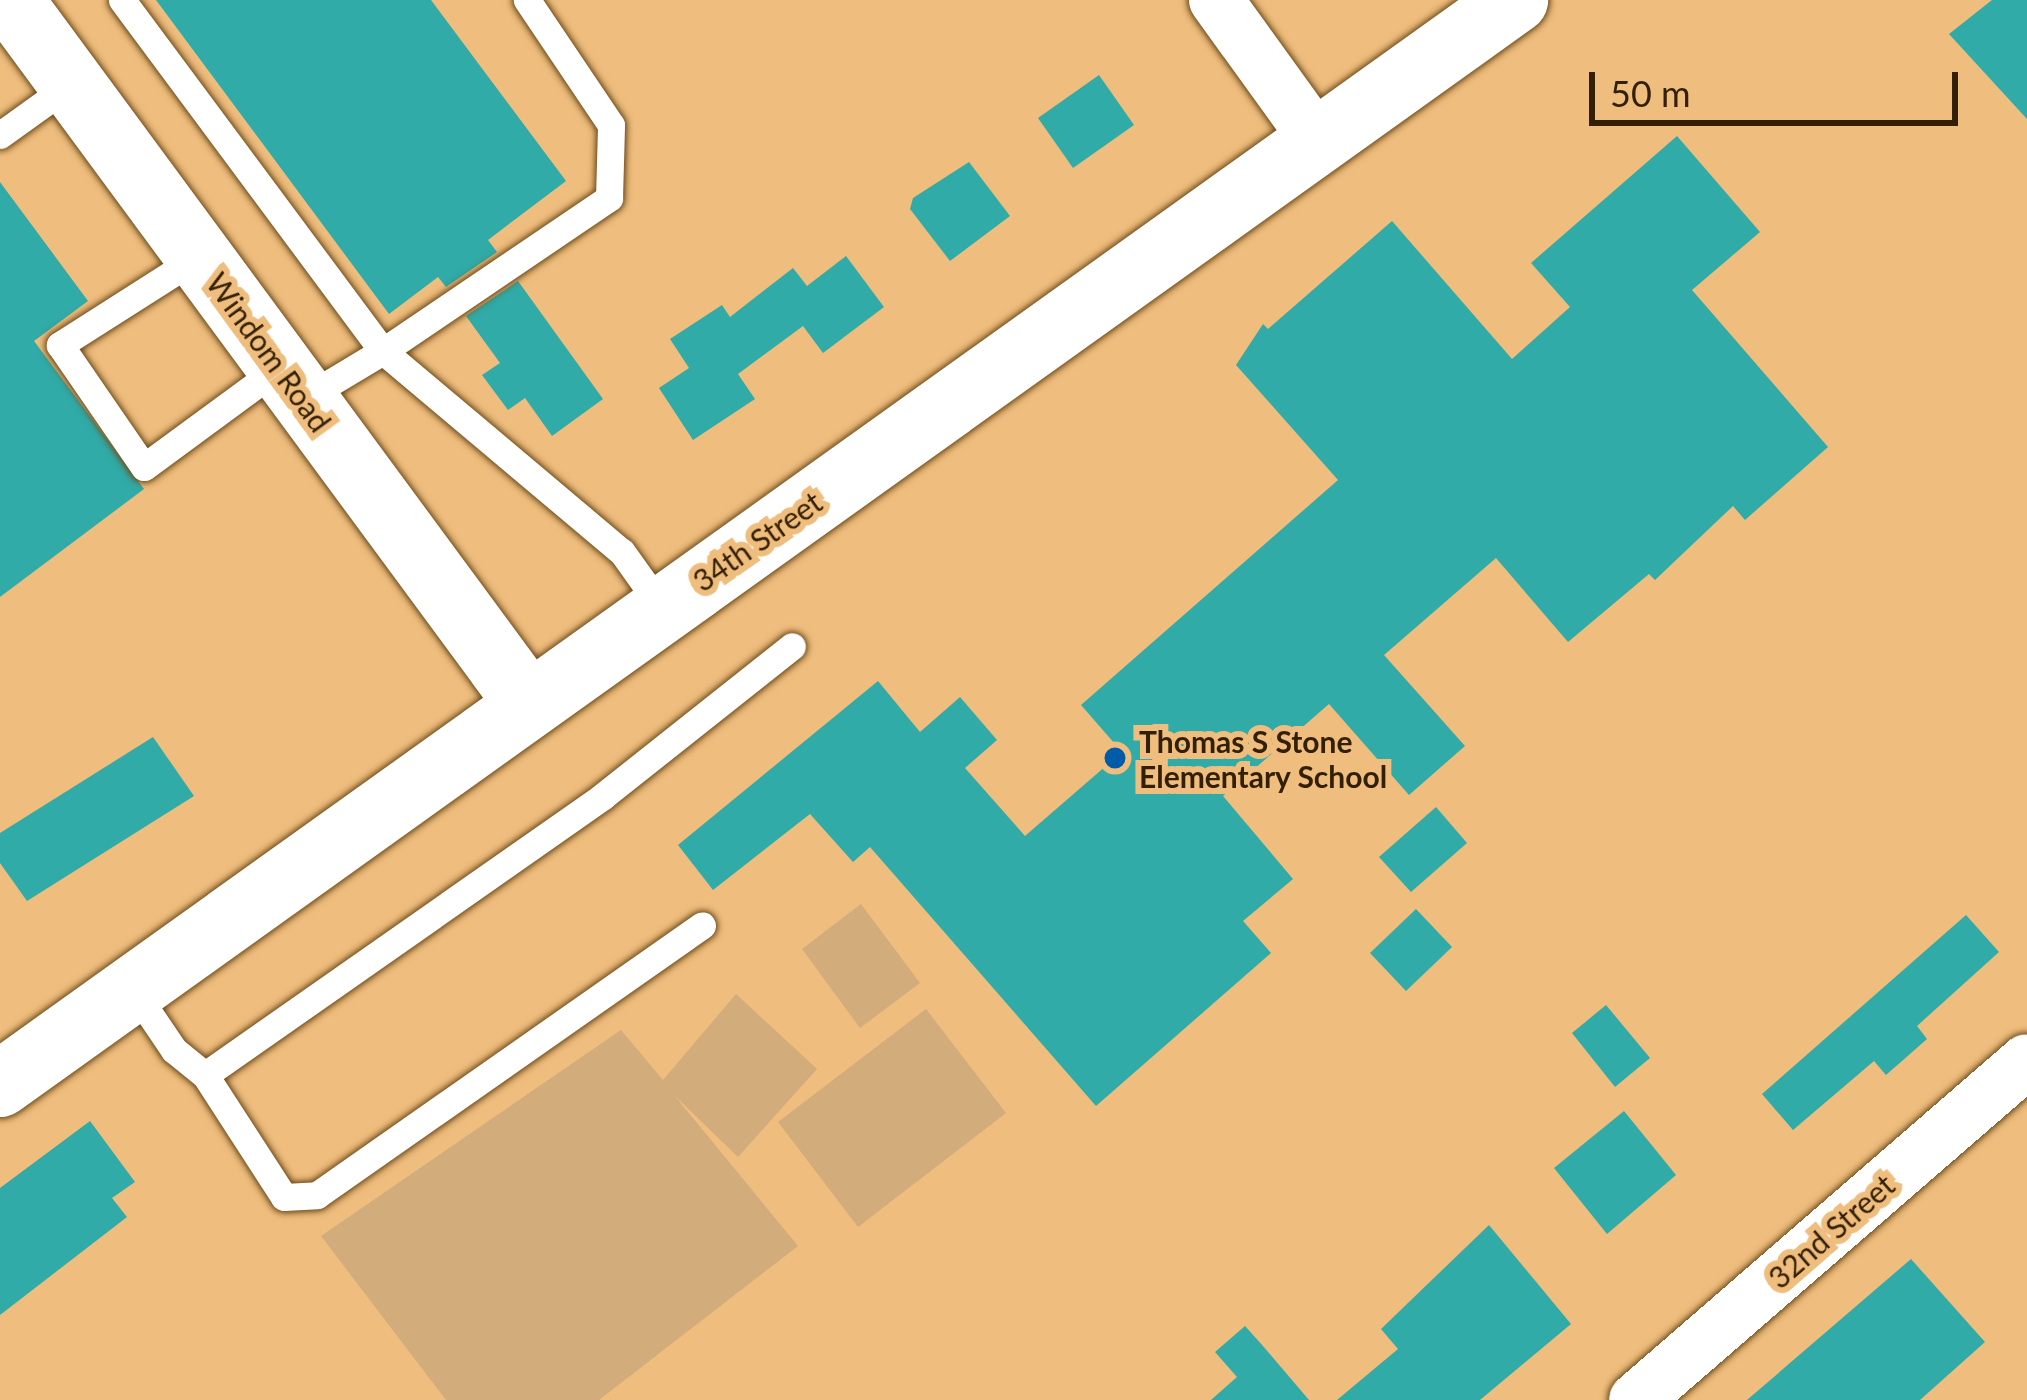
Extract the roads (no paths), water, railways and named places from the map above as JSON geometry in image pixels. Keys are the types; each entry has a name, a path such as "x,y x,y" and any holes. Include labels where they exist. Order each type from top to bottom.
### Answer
{"street":[{"name":"Windom Road","path":"10,0 528,703"},
{"path":"1216,0 1317,140"},
{"name":"34th Street","path":"0,1084 1515,0"},
{"name":"32nd Street","path":"1636,1400 2027,1061"}],"lane":[{"path":"122,0 383,351 622,552 662,608"},
{"path":"199,257 59,345 144,467 292,383 383,351 609,198 611,125 526,0"},
{"path":"0,135 71,84"},
{"path":"205,1076 603,796 792,646"},
{"path":"132,988 174,1050 205,1076 284,1197 317,1195 702,926"}],"place":[{"name":"Thomas S Stone Elementary School","path":"1115,758"}]}
